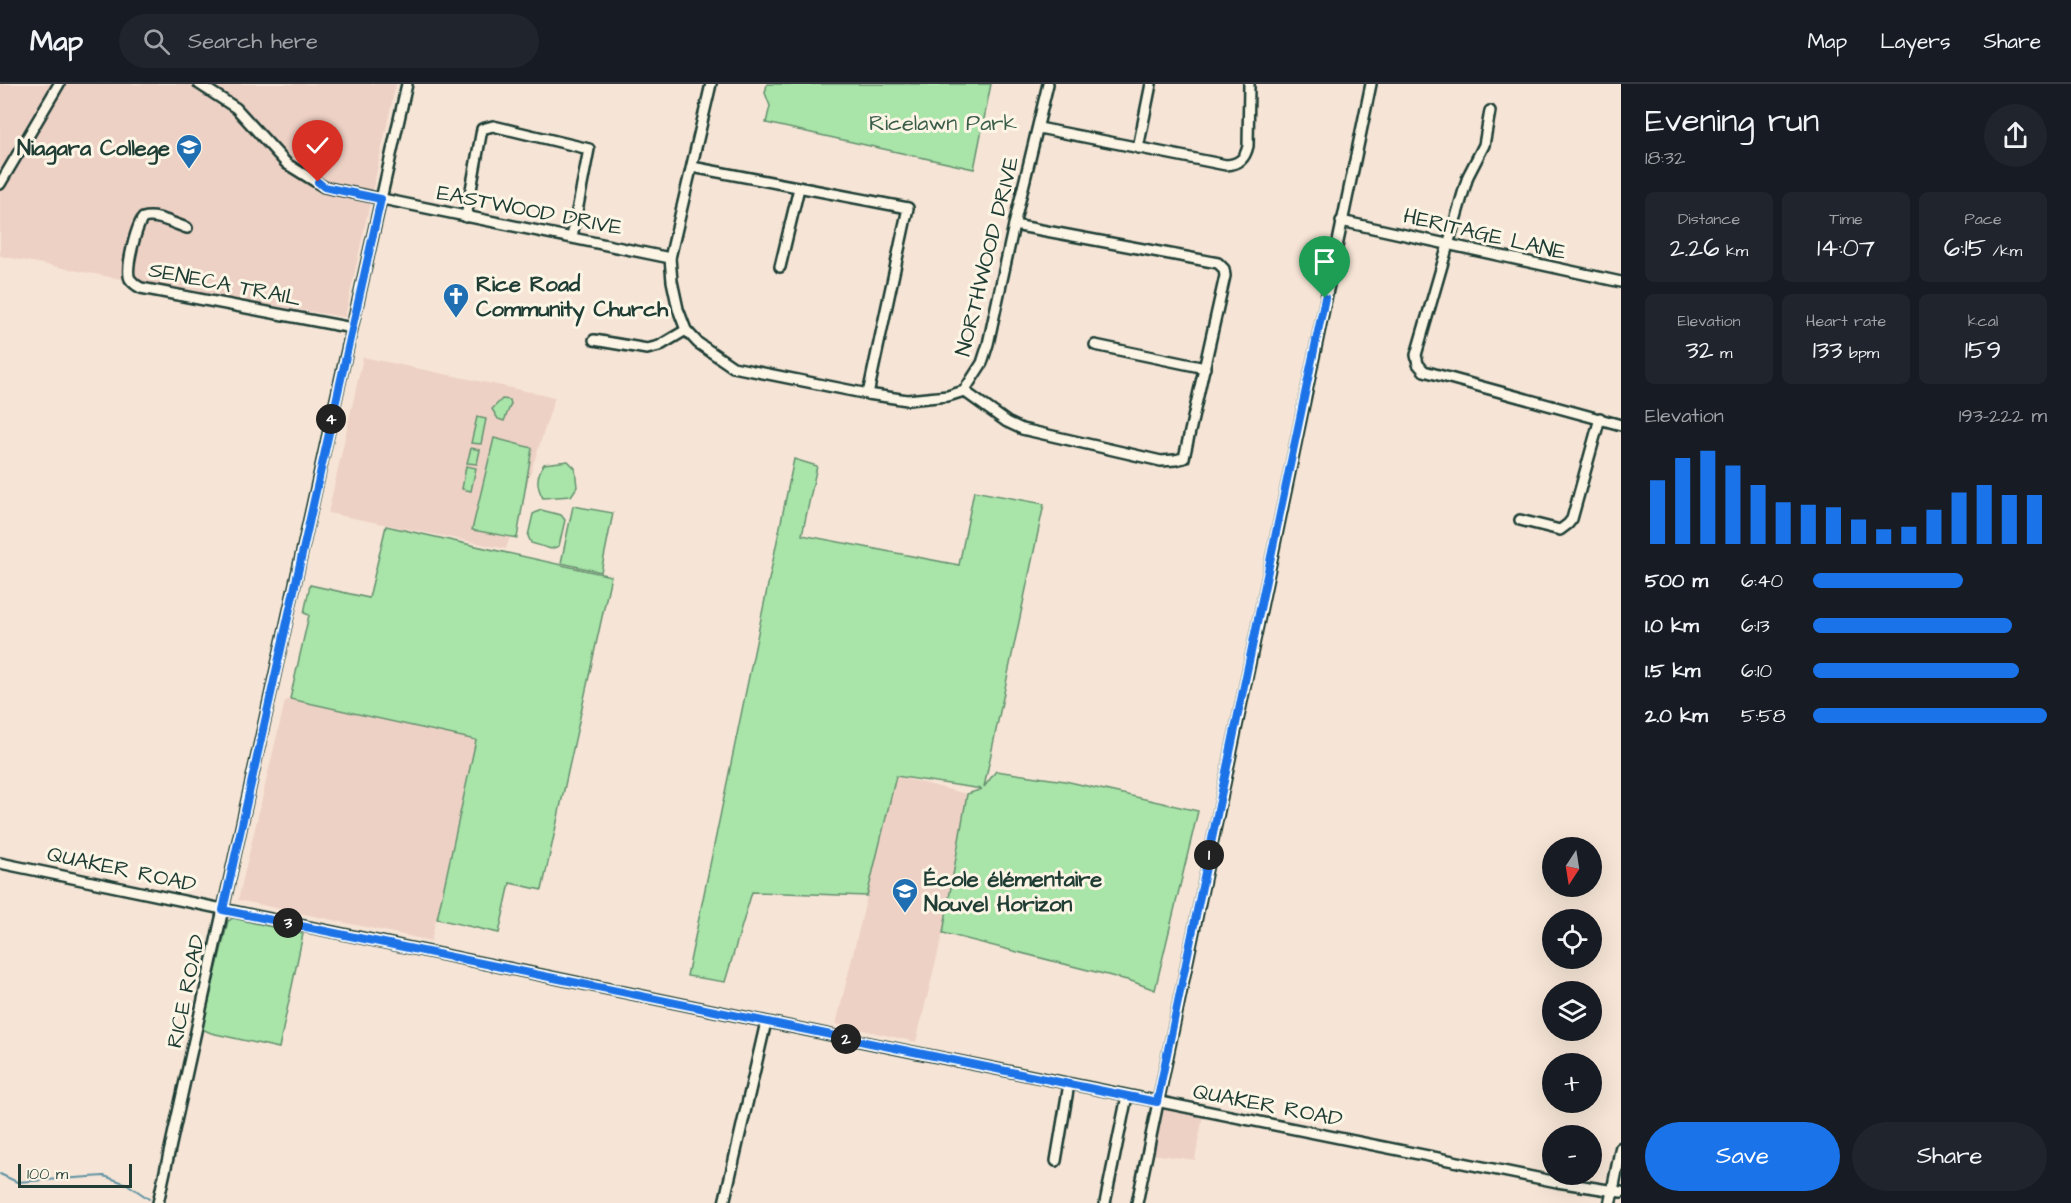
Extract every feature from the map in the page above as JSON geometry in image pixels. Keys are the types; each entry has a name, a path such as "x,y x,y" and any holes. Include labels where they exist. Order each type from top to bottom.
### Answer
{"main road":[{"path":"1610,1203 1617,1191 1621,1148"}],"street":[{"path":"0,184 59,84"},
{"name":"EASTWOOD DRIVE","path":"199,84 236,108 282,159 299,173 324,187 670,258"},
{"name":"RICE ROAD","path":"158,1203 407,84"},
{"path":"711,84 670,258 678,309 686,330 698,343 733,367 907,400 948,396 964,391 1007,422 1022,429 1161,461 1184,458 1225,276 1224,270 1218,263 1014,225"},
{"name":"NORTHWOOD DRIVE","path":"964,391 982,363 988,344 1048,84"},
{"path":"1138,148 1151,84"},
{"path":"1039,128 1226,165 1241,161 1248,146 1250,84"},
{"path":"1137,1203 1371,84"},
{"path":"1490,111 1484,145 1468,176 1447,244 1416,355 1418,364 1424,371 1621,425"},
{"path":"466,217 482,129 493,126 590,149 572,237"},
{"path":"692,167 908,208 868,394"},
{"path":"780,267 799,188"},
{"name":"SENECA TRAIL","path":"187,228 149,216 143,218 137,231 128,270 129,277 134,284 141,288 352,328"},
{"name":"HERITAGE LANE","path":"1341,221 1621,282"},
{"path":"594,340 647,349 658,346 686,330"},
{"path":"1095,345 1205,368"},
{"path":"1520,520 1560,530 1572,519 1600,418"},
{"name":"QUAKER ROAD","path":"0,863 1127,1096 1557,1182 1617,1191"},
{"path":"724,1203 766,1022"},
{"path":"1056,1161 1069,1084"},
{"path":"1105,1203 1127,1096"}],"shaded area":[{"name":"Niagara College","path":"0,84 396,84 345,317 199,294 0,256"},
{"path":"363,357 555,397 506,549 328,513"},
{"path":"290,699 476,740 431,941 238,900 285,701"},
{"name":"École élémentaire Nouvel Horizon","path":"896,776 967,794 943,933 916,1042 836,1024"},
{"path":"1160,1108 1203,1116 1195,1160 1151,1154"}],"green space":[{"name":"Ricelawn Park","path":"767,84 991,84 974,169 766,123 770,106 765,93"},
{"path":"502,399 510,400 511,404 504,421 498,419 492,409"},
{"path":"477,417 486,419 481,444 471,443"},
{"path":"494,438 532,448 517,538 472,530"},
{"path":"471,448 480,450 477,464 467,463"},
{"path":"794,459 817,466 802,535 959,565 974,491 1044,504 984,787 996,771 1065,781 1198,811 1155,990 1131,981 943,933 967,794 982,789 896,776 867,896 752,892 725,982 687,976"},
{"path":"568,461 575,468 577,487 571,496 543,498 538,481 544,464"},
{"path":"466,466 476,468 471,491 462,489"},
{"path":"573,506 613,513 601,572 561,563"},
{"path":"541,510 561,515 565,520 559,546 551,549 531,543 528,536 533,514"},
{"path":"386,526 611,576 542,890 510,883 499,933 437,919 476,740 290,699 309,615 304,613 310,585 369,598"},
{"path":"233,918 303,934 279,1048 202,1029 228,921"}],"waterway":[{"path":"0,1174 17,1182 104,1176 127,1184 149,1199"}],"place":[{"name":"Niagara College","path":"189,170"},
{"name":"Rice Road Community Church","path":"456,319"},
{"name":"École élémentaire Nouvel Horizon","path":"905,914"}],"route":[{"path":"318,182 324,187 381,199 223,910 1157,1102 1325,298"}]}
